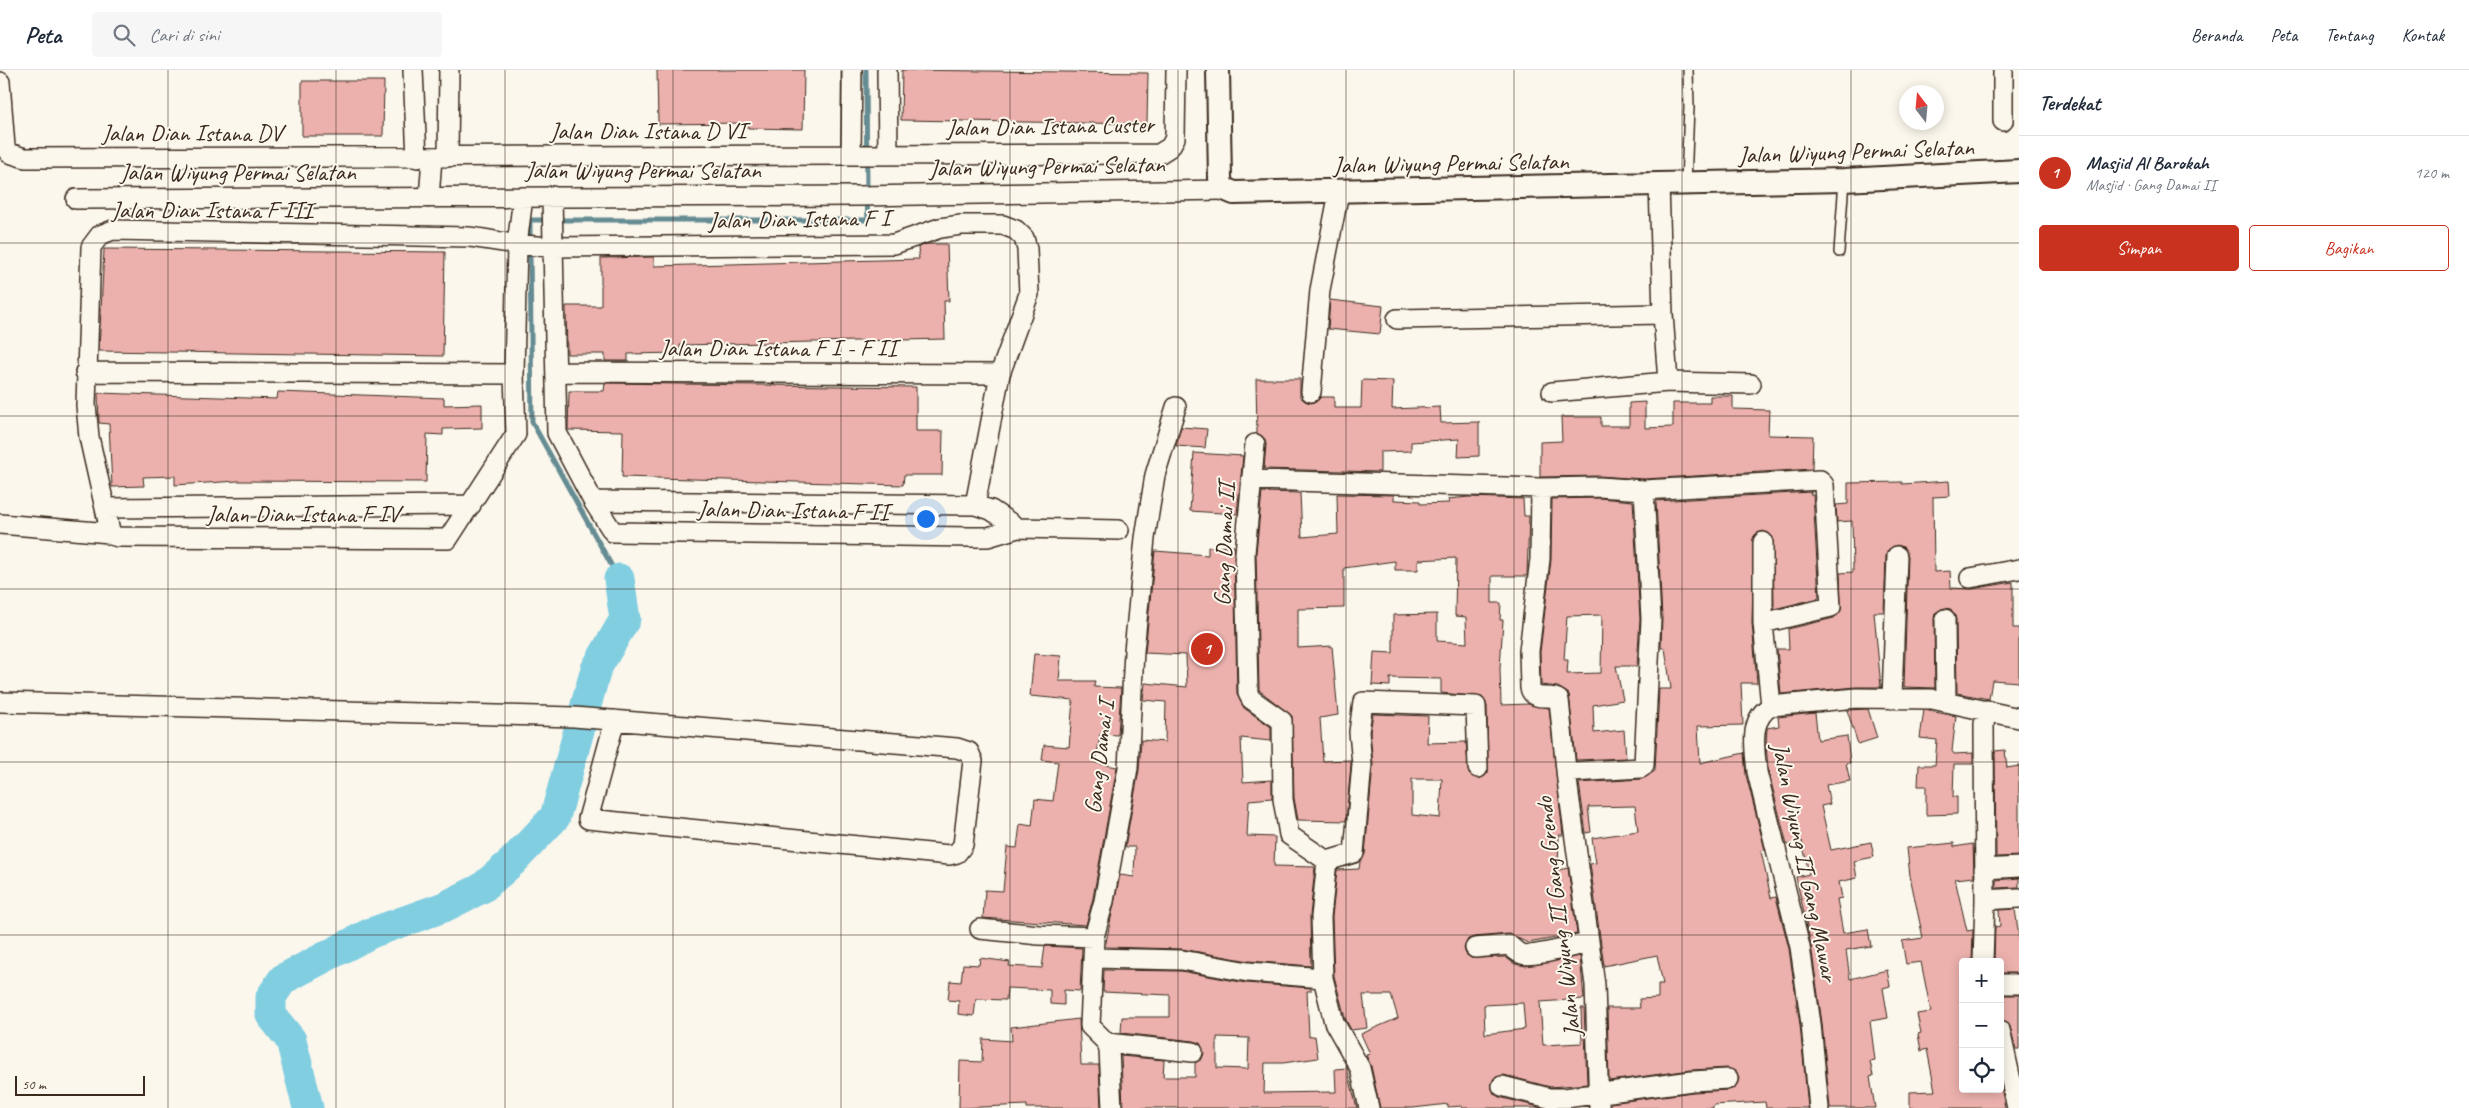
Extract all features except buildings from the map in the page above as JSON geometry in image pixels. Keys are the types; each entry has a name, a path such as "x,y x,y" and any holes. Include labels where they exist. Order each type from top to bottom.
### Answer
{"street":[{"path":"413,70 432,158"},
{"path":"429,198 432,158 450,70"},
{"path":"852,70 871,155"},
{"path":"871,155 887,70"},
{"name":"Jalan Dian Istana Custer","path":"871,155 1159,154 1170,147 1175,138 1176,70"},
{"path":"1218,70 1220,178 1224,190"},
{"path":"2003,70 2003,121"},
{"name":"Jalan Dian Istana DV","path":"0,82 6,146 9,153 24,158 432,158"},
{"name":"Jalan Dian Istana D VI","path":"432,158 871,155"},
{"name":"Jalan Wiyung Permai Selatan","path":"76,198 523,197 552,202 1224,190 1242,193 1339,192 1686,182 1844,180 2019,171"},
{"path":"1659,184 1663,314 1668,382"},
{"path":"1311,392 1320,290 1339,192"},
{"name":"Jalan Dian Istana F IV","path":"114,535 446,539 471,506 516,434 514,374 519,245 523,197"},
{"name":"Jalan Dian Istana F II","path":"552,202 550,243 557,433 593,501 612,531 616,533 970,537 996,535 1018,528"},
{"name":"Jalan Dian Istana F I","path":"519,245 550,243 894,244 940,228 961,225 1003,225 1016,230 1024,238 1027,249 1028,294 1000,374"},
{"name":"Jalan Dian Istana F III","path":"114,535 104,508 88,437 85,372 91,247 94,241 105,232 469,237 519,245"},
{"path":"1396,319 1663,314"},
{"path":"85,372 514,374"},
{"name":"Jalan Dian Istana F I - F II","path":"556,372 1000,374"},
{"path":"975,505 1000,374"},
{"path":"1552,392 1668,382 1751,384"},
{"name":"Gang Damai I","path":"1107,1043 1095,1034 1090,1026 1094,938 1104,901 1128,768 1134,651 1145,538 1155,475 1176,407"},
{"name":"Gang Damai II","path":"1254,444 1245,553 1248,694 1251,699 1282,721 1283,799 1289,835 1327,861"},
{"path":"1251,480 1541,488 1599,487 1644,490 1818,479 1822,482 1831,607 1764,623"},
{"path":"1541,488 1540,559 1529,650 1530,688 1532,694 1538,697 1556,698 1559,700 1567,776"},
{"name":"Jalan Wiyung II Gang Grendo","path":"1600,1100 1595,985 1567,776 1572,772 1641,768 1644,765 1651,619 1644,490"},
{"name":"Jalan Dian Istana F II","path":"593,501 975,505 991,510 1018,528"},
{"name":"Jalan Dian Istana F IV","path":"104,508 471,506"},
{"path":"0,524 114,535"},
{"path":"1018,528 1119,530"},
{"path":"1764,542 1764,623 1771,706 1857,698 1892,699 1946,702 2019,718"},
{"path":"1892,699 1897,556"},
{"path":"1970,578 2019,569"},
{"path":"1946,619 1946,702"},
{"path":"0,702 574,717 607,719 957,748 969,752 973,761 963,845 957,853 949,855 588,819 607,719"},
{"path":"1369,1108 1360,1068 1334,1022 1323,978 1321,917 1327,861 1354,853 1362,772 1358,732 1363,702 1476,706 1478,768"},
{"name":"Jalan Wiyung II Gang Mawar","path":"1771,706 1763,711 1756,723 1754,734 1757,772 1800,947 1811,1024 1819,1108"},
{"path":"1983,958 1985,900 1984,724 1987,710"},
{"path":"1984,869 2019,867"},
{"path":"1985,900 2019,898"},
{"path":"980,929 1094,938"},
{"path":"1475,948 1509,945 1522,954 1535,955 1590,943"},
{"path":"1093,958 1182,960 1248,972 1323,978"},
{"path":"2004,984 2019,984"},
{"path":"1112,1108 1110,1053 1107,1043 1193,1052"},
{"path":"2004,1048 2017,1108"},
{"path":"1502,1086 1549,1098 1600,1100 1649,1088 1692,1081 1728,1079"}],"lane":[{"path":"1686,182 1689,107 1688,70"},
{"path":"1839,252 1844,180"}],"waterway":[{"path":"866,70 867,192"},
{"path":"530,241 530,220 868,220 867,200"},
{"path":"530,250 532,422 619,579"},
{"path":"308,1108 291,1040 271,1015 271,997 283,979 371,933 444,907 482,888 512,862 555,817 596,669 625,619 619,579"}],"place":[{"name":"Masjid Al Barokah","path":"1207,649"}]}
